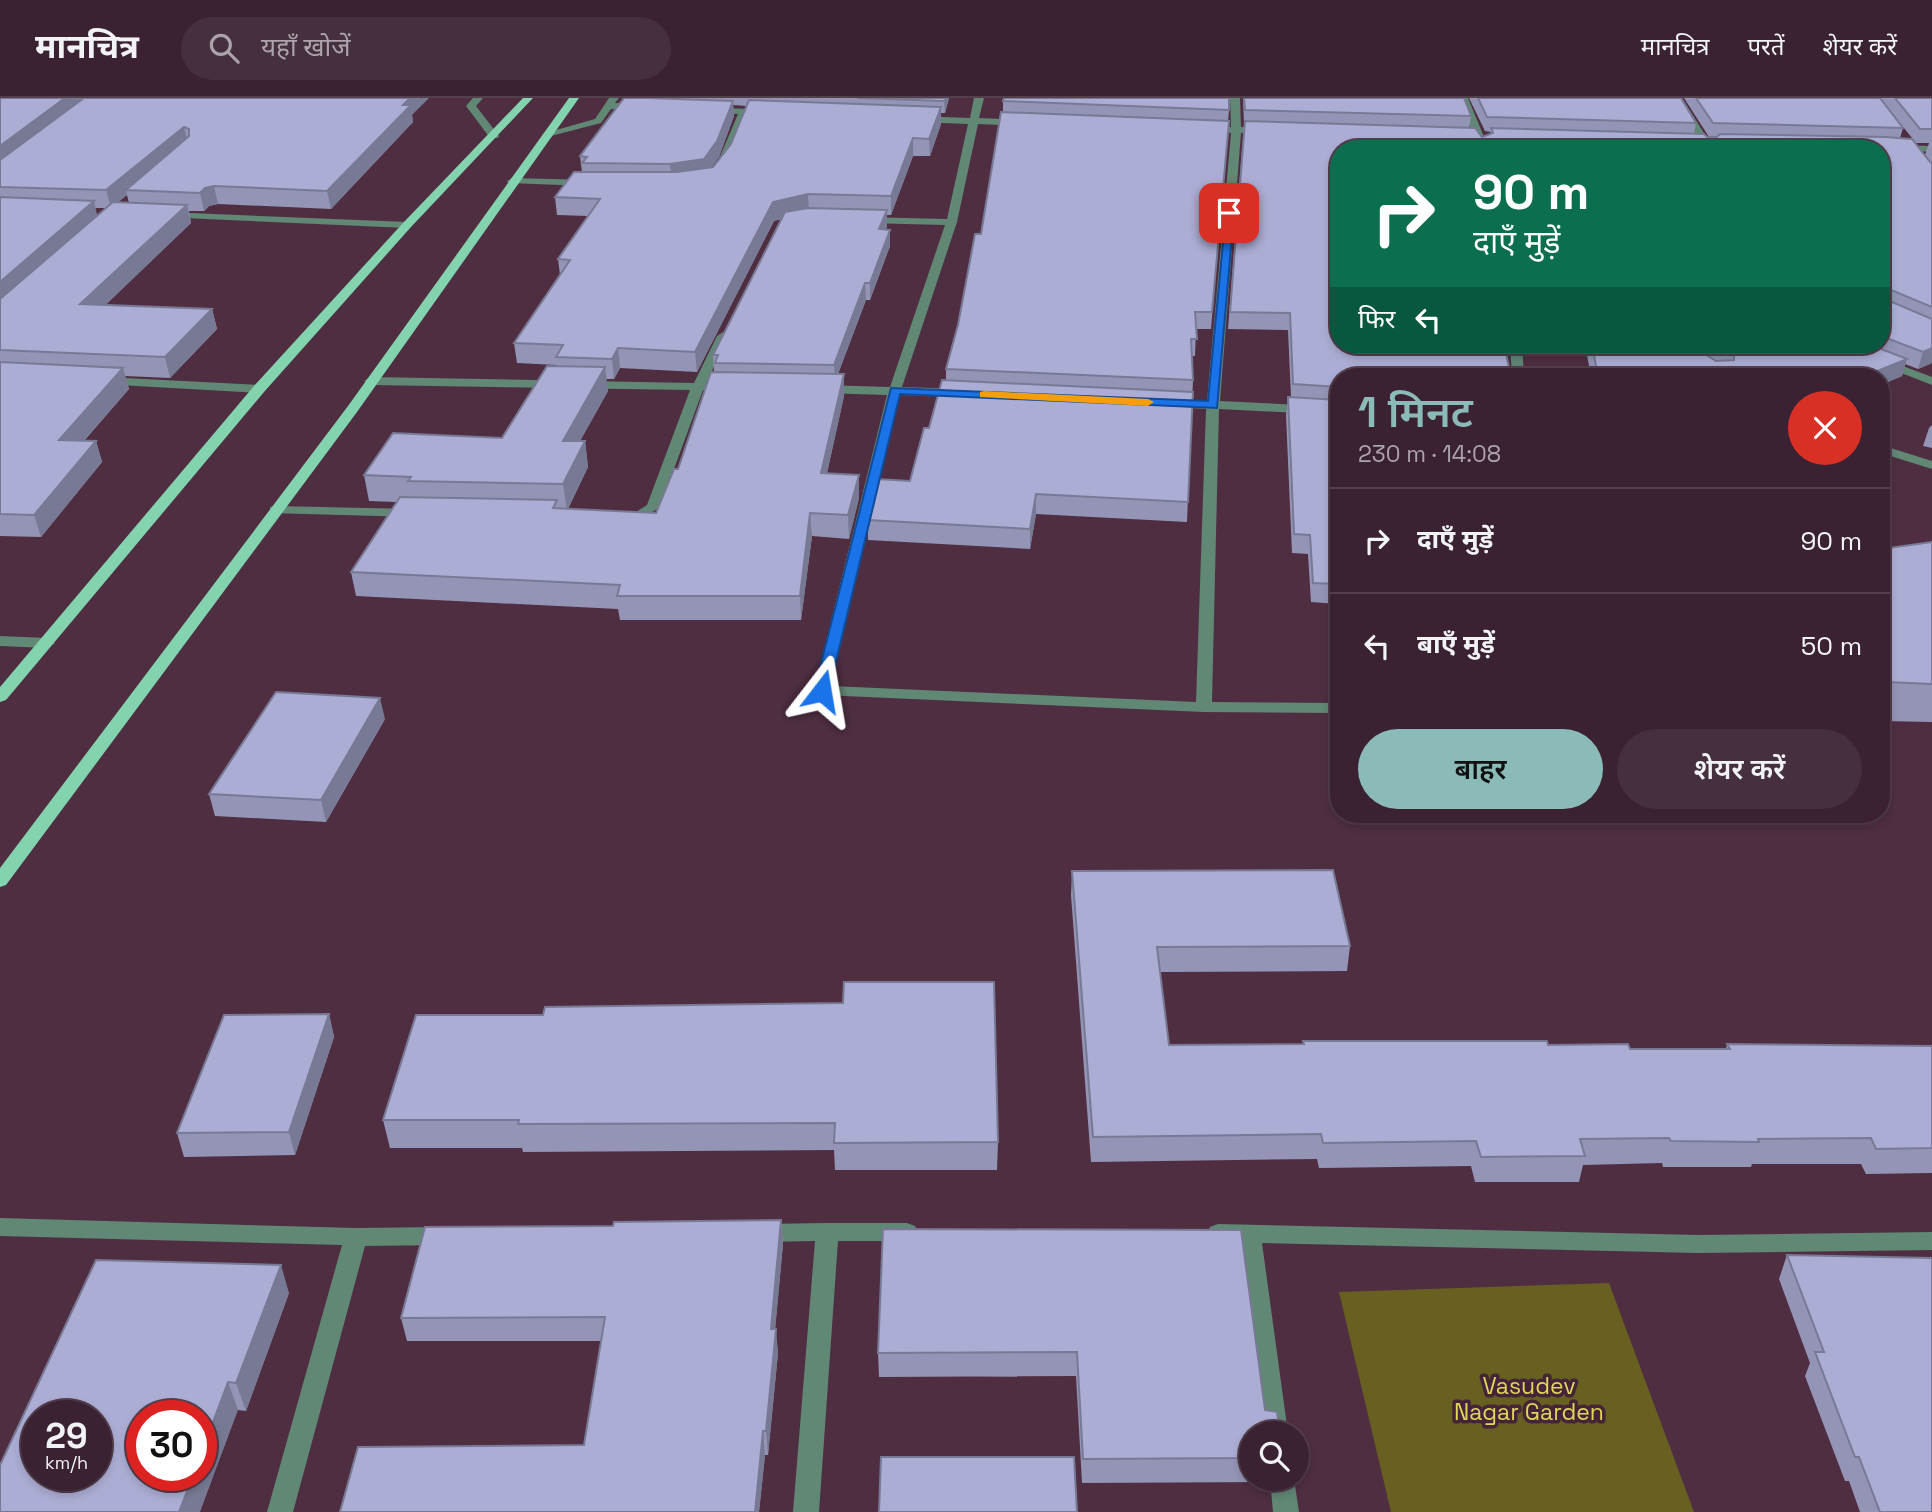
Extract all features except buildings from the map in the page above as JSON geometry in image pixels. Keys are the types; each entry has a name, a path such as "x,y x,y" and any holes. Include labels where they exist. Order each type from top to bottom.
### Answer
{"main road":[{"path":"0,697 259,388 407,225 528,98"},
{"path":"0,881 275,510 316,460 512,181 574,98"}],"street":[{"path":"478,98 471,106 494,136"},
{"path":"979,98 952,222 895,390 822,691 1204,707 1330,708"},
{"path":"1204,707 1213,405 1236,131 1235,98"},
{"path":"1463,98 1481,140"},
{"path":"1677,98 1707,140"},
{"path":"547,134 597,121 611,102 649,107"},
{"path":"703,110 784,113"},
{"path":"715,175 720,170 744,111"},
{"path":"906,118 1029,123"},
{"path":"1194,129 1277,132"},
{"path":"1467,137 1494,137"},
{"path":"1904,138 1915,153"},
{"path":"1890,149 1915,153 1932,149"},
{"path":"512,181 604,183"},
{"path":"157,215 407,225"},
{"path":"848,219 952,222"},
{"path":"613,518 640,516 653,507 698,387 727,327"},
{"path":"1857,354 1932,381"},
{"path":"89,380 259,388"},
{"path":"370,381 750,388"},
{"path":"803,388 978,394"},
{"path":"1158,403 1330,411"},
{"path":"1890,452 1932,465"},
{"path":"275,510 424,513"},
{"path":"0,641 47,643"},
{"path":"0,1227 356,1237 467,1236"},
{"path":"806,1512 827,1232"},
{"path":"744,1233 922,1232"},
{"path":"1195,1233 1699,1244 1932,1241"},
{"path":"1250,1233 1274,1421"},
{"path":"281,1512 356,1237"},
{"path":"1283,1491 1286,1512"}],"green space":[{"name":"Vasudev Nagar Garden","path":"1609,1283 1694,1512 1391,1512 1339,1292"}],"slow traffic":[{"path":"984,394 1148,402"}],"route":[{"path":"822,691 895,390 1213,405 1229,213"}]}
